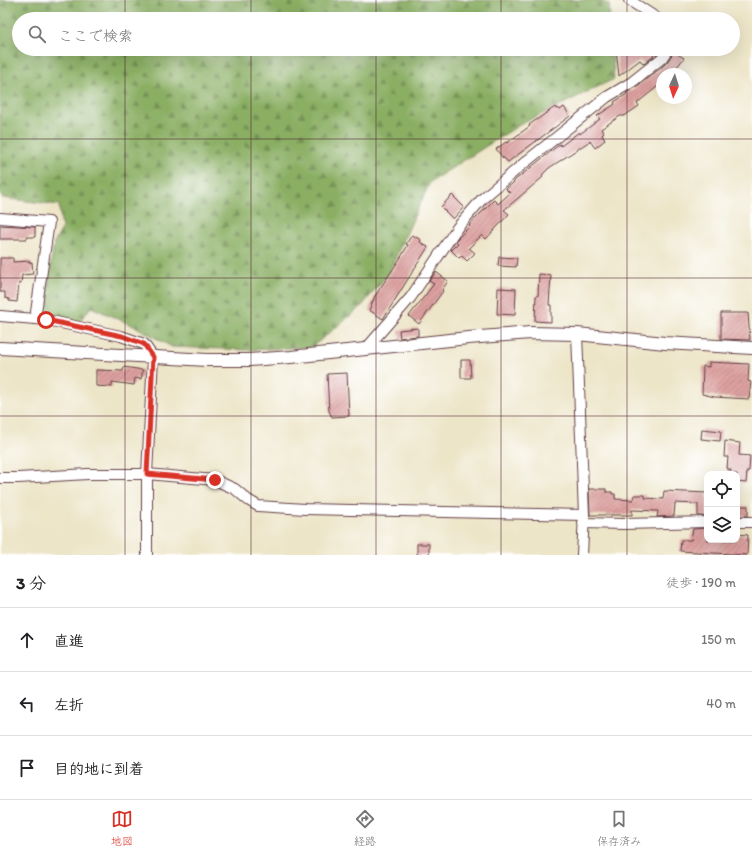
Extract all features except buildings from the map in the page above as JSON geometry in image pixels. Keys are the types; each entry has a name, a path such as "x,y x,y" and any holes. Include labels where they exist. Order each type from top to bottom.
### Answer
{"street":[{"path":"629,0 647,12"},
{"path":"366,350 411,297 457,228 482,199 522,164 607,97 632,82 663,56"},
{"path":"0,218 49,222 35,319"},
{"path":"0,316 59,322 122,336 144,344 153,357 147,474 147,555"},
{"path":"0,348 207,360 249,360 292,358 468,338 530,334 577,334 752,348"},
{"path":"577,334 584,519 582,555"},
{"path":"0,478 88,474 147,474 215,480 235,489 258,506 584,519 624,524 704,522"},
{"path":"740,522 752,522"}],"green space":[{"path":"0,0 598,0 609,4 610,12 12,12 12,56 612,56 614,79 521,124 430,182 388,274 361,307 312,347 248,350 172,347 136,327 91,307 79,322 44,313 54,243 62,229 59,205 3,198 0,194"}],"route":[{"path":"46,320 122,336 144,344 153,357 147,474 215,480"}]}
